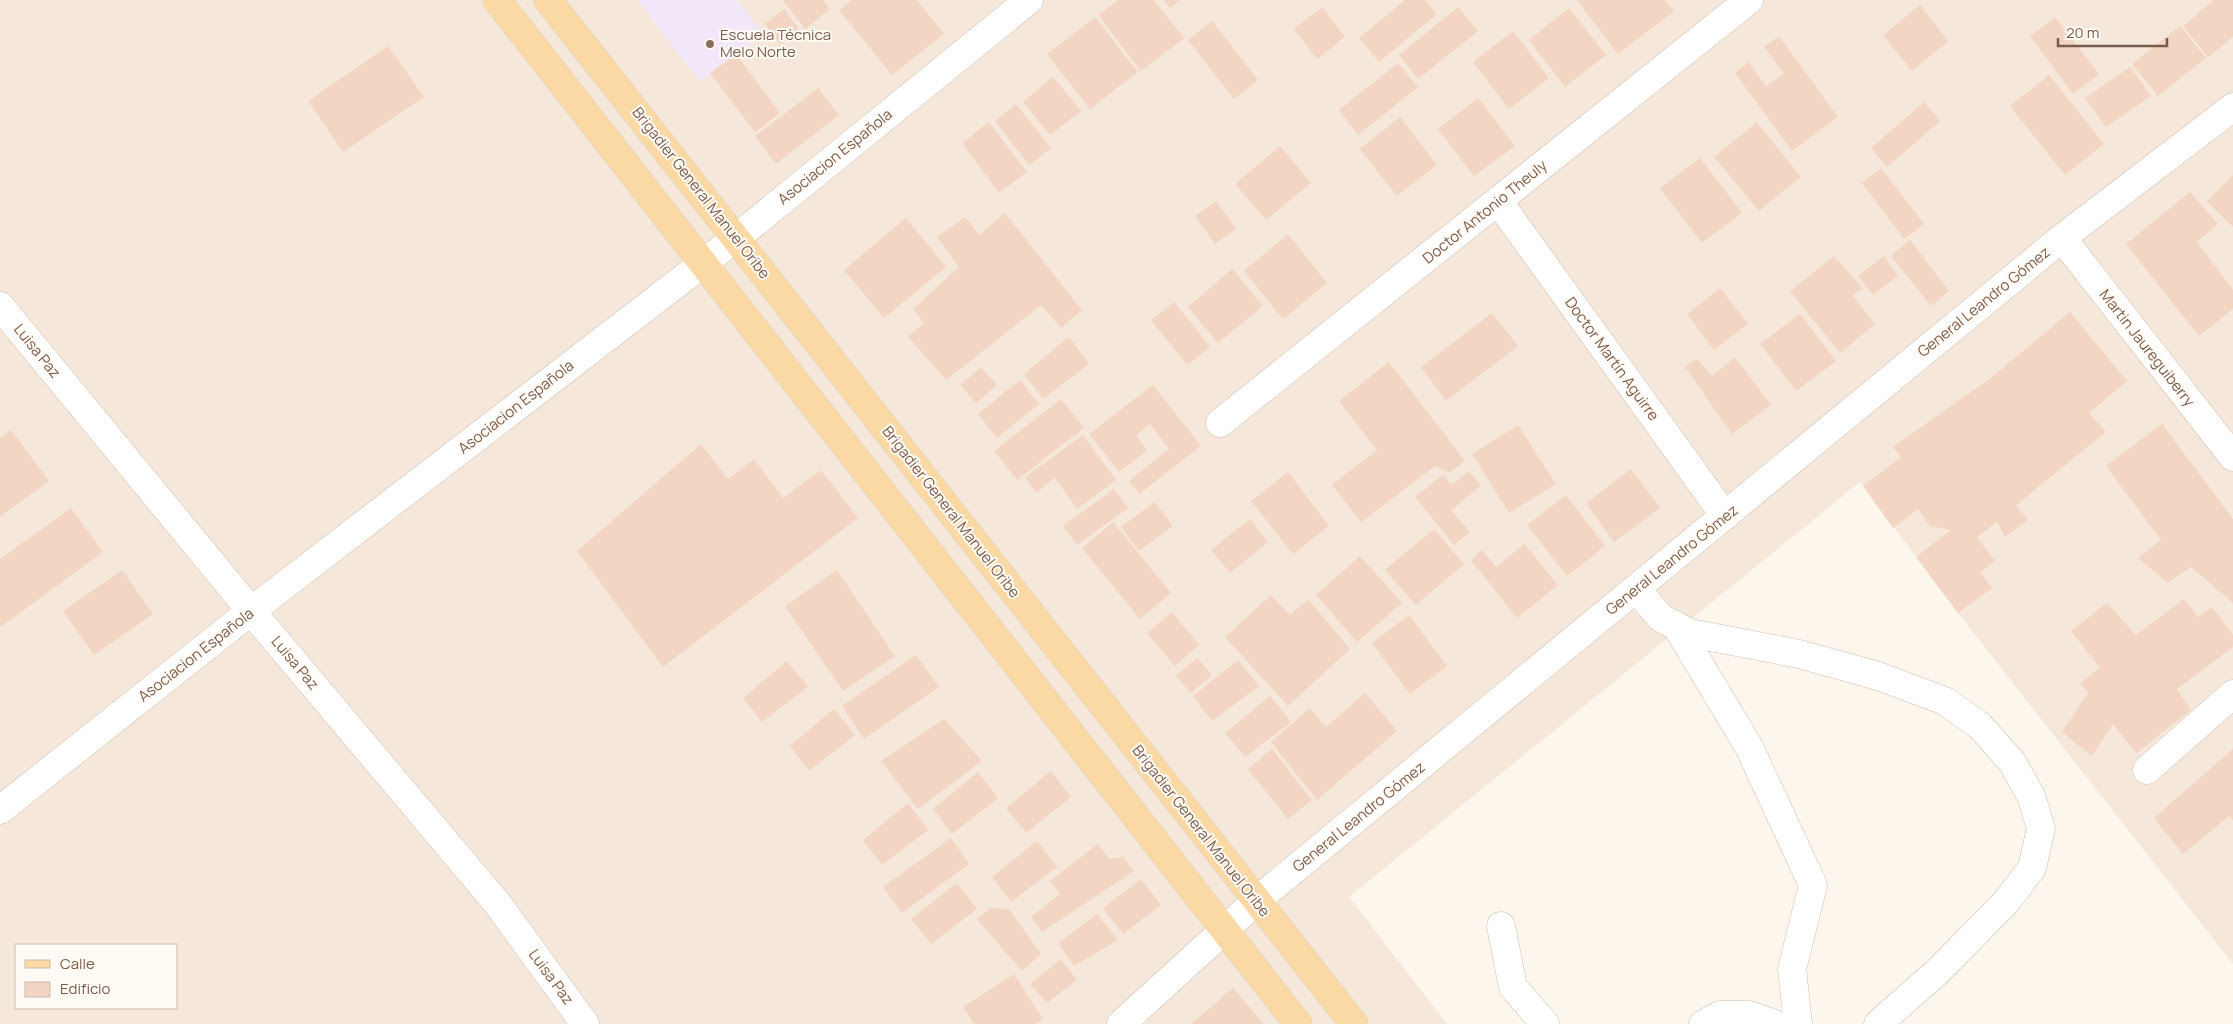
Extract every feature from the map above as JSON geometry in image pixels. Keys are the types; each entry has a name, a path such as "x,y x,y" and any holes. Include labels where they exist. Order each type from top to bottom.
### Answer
{"main road":[{"name":"Brigadier General Manuel Oribe","path":"548,0 1256,902 1354,1024"},
{"path":"508,4 703,263 1225,928 1298,1024"}],"street":[{"name":"Asociacion Española","path":"0,810 251,611 736,238 1029,0"},
{"name":"Doctor Antonio Theuly","path":"1220,423 1749,0"},
{"name":"General Leandro Gómez","path":"1121,1024 1256,902 2062,238 2233,107"},
{"name":"Doctor Martín Aguirre","path":"1498,201 1725,516"},
{"name":"Martin Jaureguiberry","path":"2062,238 2233,457"},
{"name":"Luisa Paz","path":"0,306 251,611 497,903 585,1024"},
{"path":"1636,589 1661,618 1690,633 1799,654 1878,676 1945,702 1980,726 2012,762 2031,796 2041,828 2032,868 2006,902 1937,972 1878,1024"},
{"path":"1677,626 1749,747 1813,885 1792,969 1798,1024"},
{"path":"2147,770 2233,694"},
{"path":"1500,926 1513,987 1545,1024"},
{"path":"1703,1024 1720,1015 1749,1015 1775,1024"}],"shaded area":[{"path":"0,0 2233,0 2233,964 1958,613 1860,482 1349,897 1447,1024 0,1024"},
{"name":"Escuela Técnica Melo Norte","path":"637,0 737,0 763,34 700,82"}],"building":[{"path":"783,0 823,0 830,9 805,29"},
{"path":"851,0 917,0 944,34 892,75 839,10"},
{"path":"1118,0 1154,0 1184,38 1141,71 1098,15"},
{"path":"1164,0 1180,0 1170,8"},
{"path":"1405,0 1425,0 1437,14 1379,62 1359,38"},
{"path":"1577,0 1665,0 1674,11 1618,54"},
{"path":"2214,0 2233,0 2233,37 2208,57 2183,26"},
{"path":"1920,5 1948,41 1912,71 1883,35"},
{"path":"1322,7 1345,37 1317,59 1294,29"},
{"path":"1458,7 1478,31 1418,79 1399,55"},
{"path":"1569,8 1606,55 1565,87 1529,40"},
{"path":"784,9 799,29 780,44 765,24"},
{"path":"1095,17 1138,72 1090,109 1047,54"},
{"path":"2055,17 2099,74 2073,94 2030,36"},
{"path":"1212,21 1258,80 1234,99 1188,40"},
{"path":"2180,26 2206,58 2158,96 2132,64"},
{"path":"1513,31 1549,78 1509,109 1473,62"},
{"path":"1779,36 1838,117 1792,151 1735,73 1748,62 1766,86 1784,74 1764,47"},
{"path":"388,46 424,97 343,152 308,101"},
{"path":"736,54 780,113 755,132 710,73"},
{"path":"1398,63 1418,87 1358,135 1339,110"},
{"path":"2130,67 2151,96 2106,127 2085,98"},
{"path":"2049,75 2104,144 2065,175 2010,106"},
{"path":"1053,77 1081,111 1050,135 1023,102"},
{"path":"818,88 839,115 776,164 755,136"},
{"path":"1478,98 1515,146 1474,176 1438,129"},
{"path":"1924,102 1940,121 1887,167 1871,148"},
{"path":"1016,104 1051,148 1029,165 995,121"},
{"path":"1400,117 1437,165 1397,196 1360,149"},
{"path":"989,122 1027,172 999,193 962,143"},
{"path":"1757,122 1801,177 1759,211 1714,157"},
{"path":"1280,146 1311,183 1266,220 1235,184"},
{"path":"1700,158 1742,213 1702,243 1660,188"},
{"path":"1881,168 1924,224 1904,239 1862,183"},
{"path":"2233,175 2233,227 2207,201"},
{"path":"2190,192 2218,224 2197,242 2233,290 2233,309 2199,336 2126,244"},
{"path":"1216,201 1236,229 1215,244 1195,216"},
{"path":"1005,213 1082,310 1061,328 1041,305 946,380 908,337 924,323 913,309 959,267 937,237 965,217 979,235"},
{"path":"906,218 946,267 884,318 844,270"},
{"path":"1288,234 1327,283 1283,319 1244,271"},
{"path":"1910,240 1949,291 1931,306 1891,256"},
{"path":"1834,256 1863,289 1852,295 1875,324 1840,353 1790,291"},
{"path":"1884,256 1898,276 1873,295 1858,276"},
{"path":"1232,269 1263,306 1218,343 1188,307"},
{"path":"1720,288 1748,324 1714,350 1687,314"},
{"path":"1174,302 1210,347 1187,365 1151,320"},
{"path":"2070,312 2127,381 2089,413 2106,432 2016,505 2028,520 2005,537 1997,522 1977,537 1995,561 1980,572 1992,588 1958,613 1916,557 1951,530 1930,526 1918,509 1893,528 1863,486 1901,457 1893,447 1992,377"},
{"path":"1492,313 1518,346 1446,401 1421,367"},
{"path":"1800,314 1836,361 1796,391 1760,344"},
{"path":"1069,337 1089,364 1043,399 1024,374"},
{"path":"1735,357 1771,405 1732,434 1685,367 1697,359 1712,376"},
{"path":"1389,362 1465,461 1449,473 1435,466 1361,522 1332,485 1377,450 1339,401"},
{"path":"981,367 997,385 976,403 960,385"},
{"path":"1020,380 1039,404 997,438 978,414"},
{"path":"1153,385 1201,446 1139,494 1129,481 1169,449 1150,424 1136,435 1147,450 1119,472 1089,434"},
{"path":"1061,399 1084,428 1017,480 994,451"},
{"path":"2162,424 2233,519 2233,603 2191,567 2168,583 2138,558 2161,540 2106,466"},
{"path":"1518,425 1556,484 1509,513 1472,454"},
{"path":"11,430 49,481 0,517 0,438"},
{"path":"1083,435 1116,480 1077,509 1055,478 1036,493 1025,477"},
{"path":"701,444 728,479 754,459 783,498 821,470 858,518 663,667 577,551"},
{"path":"1631,469 1660,508 1614,542 1586,503"},
{"path":"1469,471 1481,486 1451,510 1470,532 1454,545 1415,497 1443,475 1452,485"},
{"path":"1288,472 1329,526 1293,554 1251,501"},
{"path":"1114,489 1128,508 1077,545 1063,526"},
{"path":"1566,495 1605,546 1567,576 1527,525"},
{"path":"1155,502 1173,526 1139,551 1121,527"},
{"path":"71,508 103,552 2,626 0,625 0,559"},
{"path":"1250,519 1268,542 1230,573 1211,550"},
{"path":"1113,522 1171,593 1140,619 1082,548"},
{"path":"1434,529 1464,564 1416,605 1385,570"},
{"path":"1524,544 1558,585 1517,618 1471,560 1482,550 1496,567"},
{"path":"1360,556 1402,603 1357,642 1316,595"},
{"path":"122,570 153,614 94,655 63,611"},
{"path":"837,570 895,656 843,691 785,606"},
{"path":"1271,595 1290,615 1308,599 1350,649 1288,706 1225,637"},
{"path":"2184,599 2198,617 2212,607 2233,635 2233,647 2177,689 2191,710 2136,753 2113,724 2092,756 2062,732 2088,693 2080,683 2100,668 2071,631 2107,603 2136,635"},
{"path":"1172,612 1199,645 1175,666 1147,633"},
{"path":"1409,615 1447,666 1410,694 1372,643"},
{"path":"916,655 939,687 864,739 842,706"},
{"path":"1197,658 1212,675 1191,693 1176,676"},
{"path":"1238,660 1259,686 1212,721 1193,696"},
{"path":"787,661 808,687 762,722 743,698"},
{"path":"1365,693 1397,731 1317,800 1271,742 1310,708 1326,727"},
{"path":"1270,696 1291,722 1245,757 1225,733"},
{"path":"834,709 855,735 809,771 790,746"},
{"path":"944,719 982,761 918,809 881,761"},
{"path":"1272,749 1312,800 1288,819 1248,769"},
{"path":"2233,749 2233,820 2229,816 2183,854 2154,818"},
{"path":"1051,771 1071,797 1026,833 1006,808"},
{"path":"978,772 998,798 952,834 933,809"},
{"path":"908,803 928,830 882,865 863,840"},
{"path":"951,838 969,864 902,913 883,887"},
{"path":"1037,841 1057,867 1011,902 992,877"},
{"path":"1098,844 1109,859 1123,857 1134,871 1042,932 1031,917 1060,894 1050,881"},
{"path":"1141,879 1161,905 1123,934 1103,908"},
{"path":"957,883 977,909 931,944 911,919"},
{"path":"990,908 1009,909 1041,954 1022,971 977,919"},
{"path":"1097,914 1118,940 1074,966 1058,943"},
{"path":"1061,959 1077,980 1047,1003 1030,984"},
{"path":"1014,974 1043,1019 1035,1024 974,1024 963,1007"},
{"path":"1233,988 1264,1024 1191,1024"}],"place":[{"name":"Escuela Técnica Melo Norte","path":"710,44"}]}
